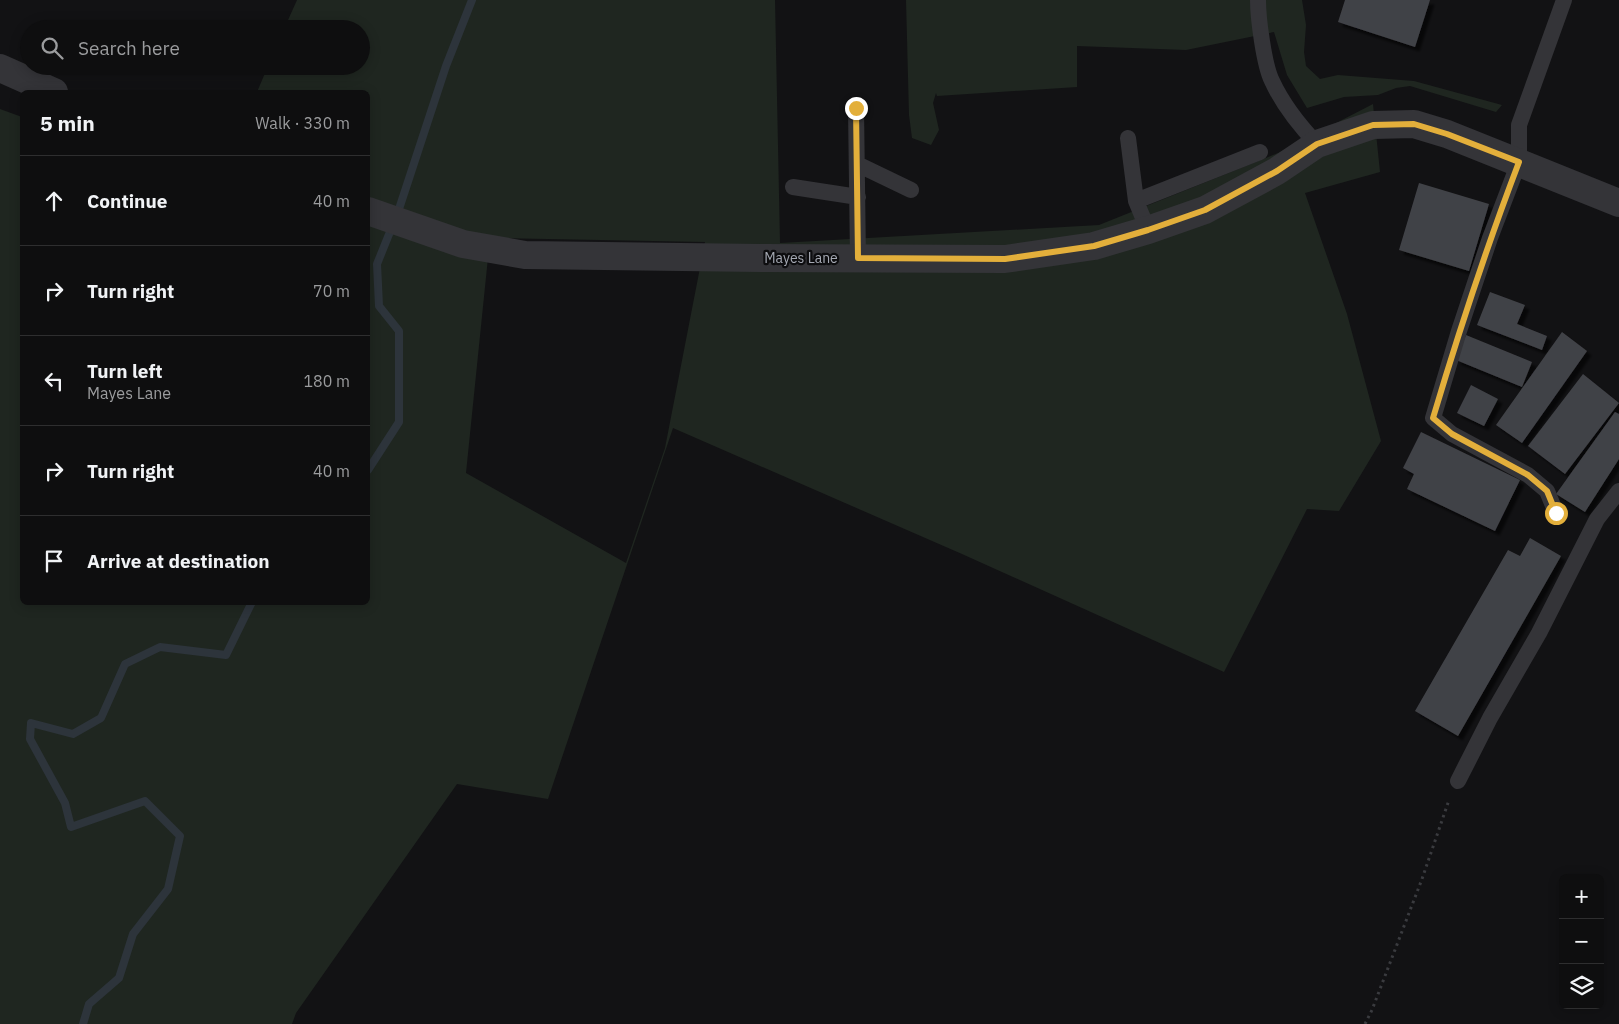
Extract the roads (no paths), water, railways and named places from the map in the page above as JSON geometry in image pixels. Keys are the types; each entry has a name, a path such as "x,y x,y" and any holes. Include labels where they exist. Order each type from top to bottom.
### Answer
{"street":[{"path":"0,68 50,90"},
{"name":"Mayes Lane","path":"373,212 463,244 525,255 1005,259 1094,246 1148,230 1205,210 1277,171 1317,144 1373,125 1414,124 1447,134 1619,203"}],"lane":[{"path":"1258,0 1263,45 1271,79 1288,111 1317,144"},
{"path":"1556,513 1547,491 1528,475 1452,434 1433,418 1490,238 1519,162 1519,125 1564,0"},
{"path":"856,108 858,258"},
{"path":"1128,138 1136,201 1148,230"},
{"path":"1136,201 1260,152"},
{"path":"857,164 911,190"},
{"path":"793,187 858,197"},
{"path":"1458,781 1597,519 1619,490"}],"waterway":[{"path":"370,467 399,422 399,331 379,306 377,264 398,212 446,66 472,0"},
{"path":"83,1024 89,1004 119,978 133,934 168,889 180,836 145,801 71,827 65,803 30,739 31,723 73,734 101,718 125,664 160,647 226,655 251,605"}]}
